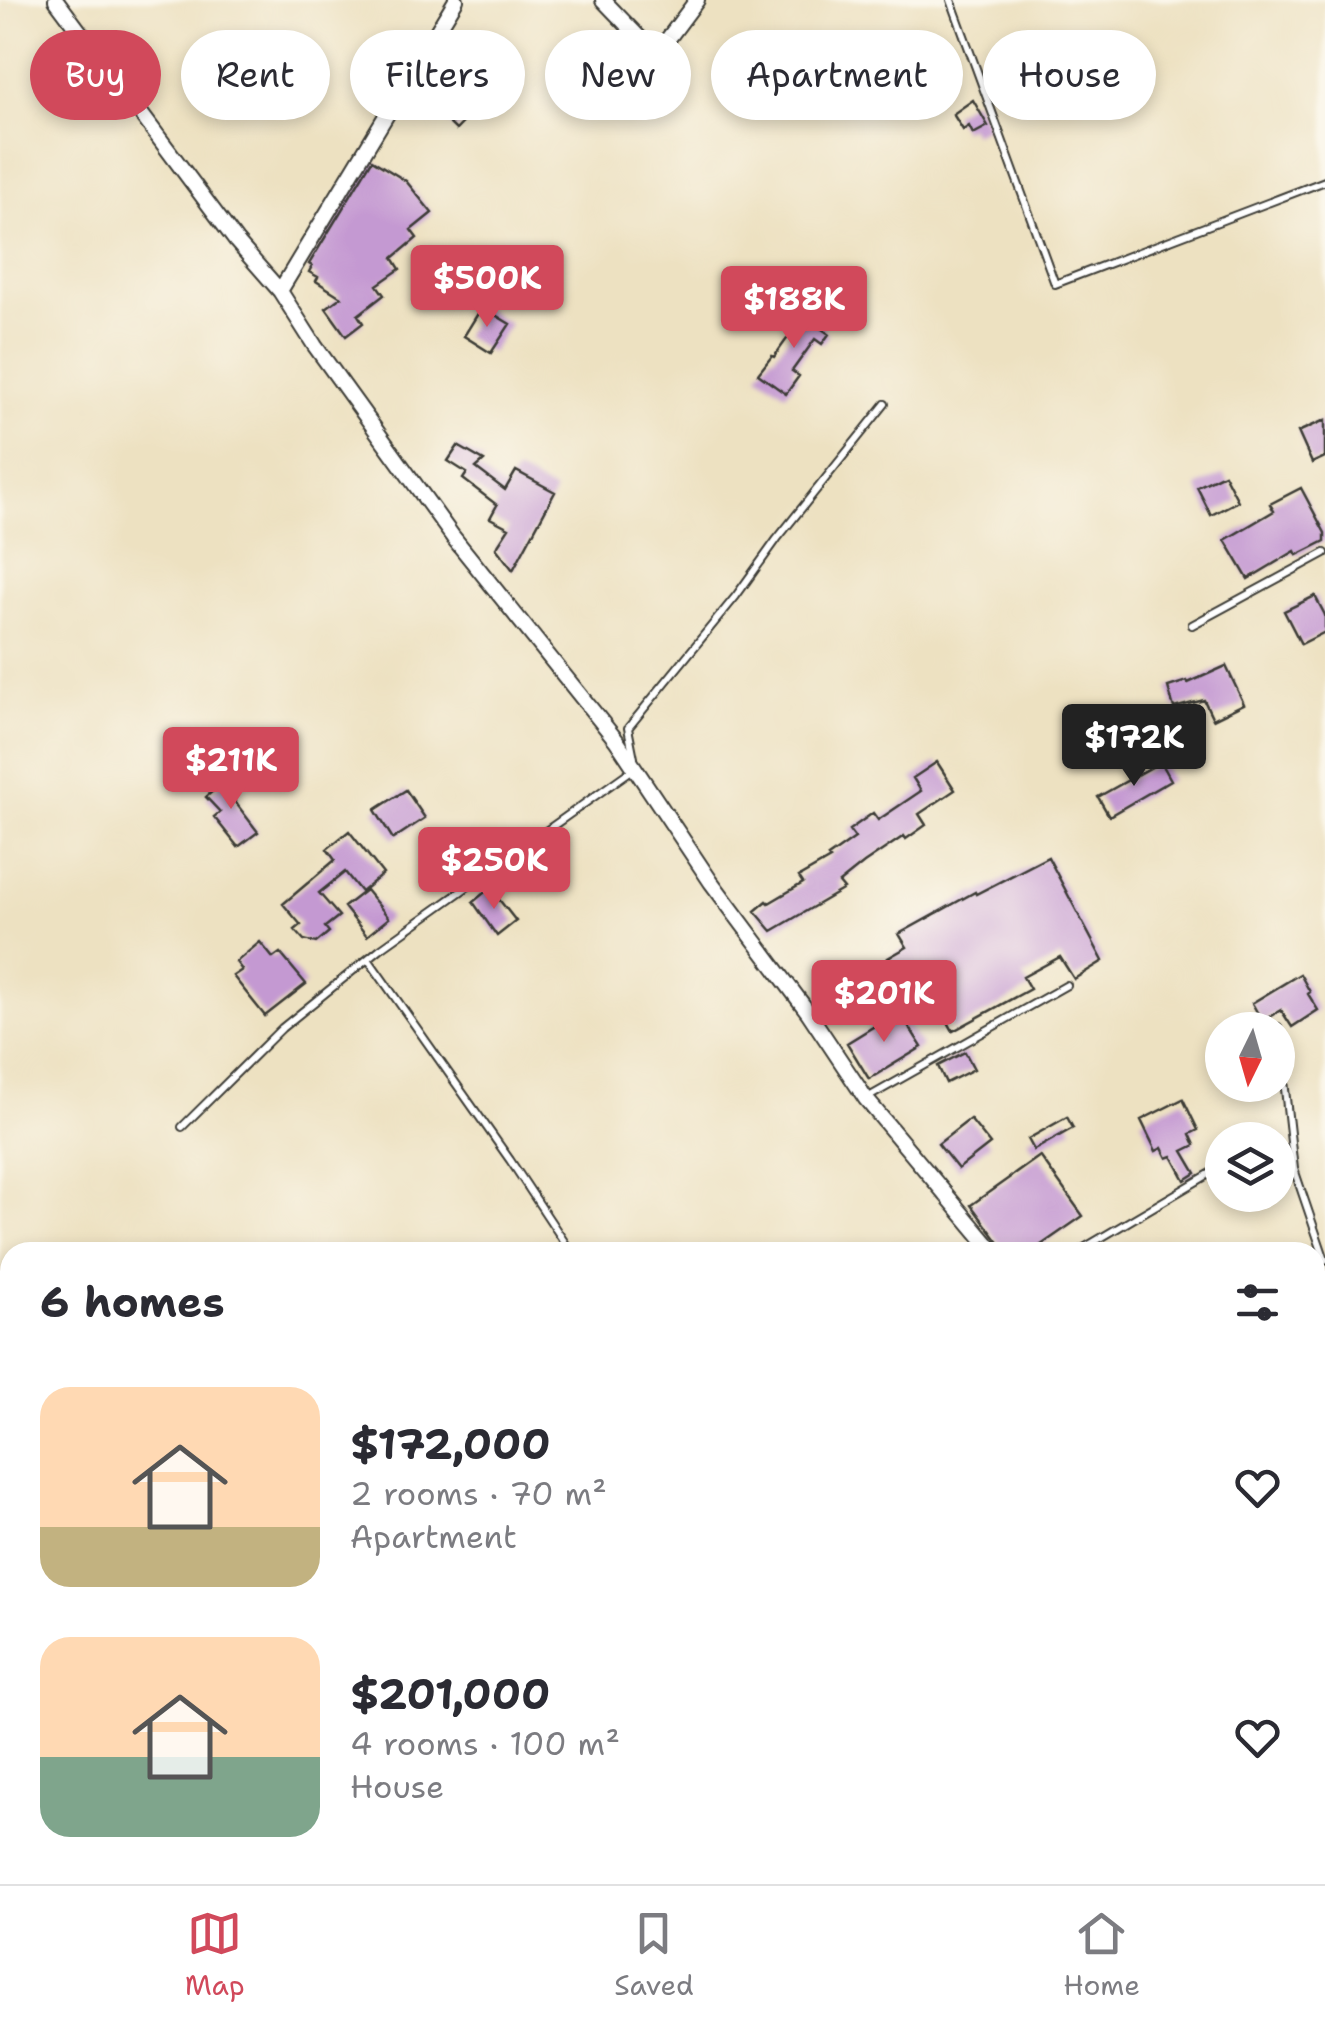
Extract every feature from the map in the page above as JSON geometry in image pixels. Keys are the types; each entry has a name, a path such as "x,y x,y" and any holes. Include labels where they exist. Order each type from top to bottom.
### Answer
{"street":[{"path":"56,0 236,241 280,290 315,346 453,538 636,767 711,882 808,1012 866,1099 986,1242"},
{"path":"280,290 456,0"},
{"path":"603,0 656,55 698,0"}],"lane":[{"path":"950,0 1055,284 1325,181"},
{"path":"182,1127 282,1028 368,959 636,767 628,728 885,404"},
{"path":"1192,625 1325,554"},
{"path":"368,959 563,1242"},
{"path":"866,1099 1067,985"},
{"path":"1287,1102 1294,1168 1319,1242"},
{"path":"1095,1242 1205,1177"}],"building":[{"path":"973,100 988,126 973,134 969,126 963,130 957,120 963,120 963,107"},
{"path":"446,120 466,120 456,130"},
{"path":"372,160 406,181 432,213 411,230 417,238 393,258 400,269 377,285 384,295 358,315 363,323 346,336 326,308 341,297 316,281 318,277 309,272 309,264"},
{"path":"482,307 510,324 491,353 464,336"},
{"path":"809,308 827,322 822,329 829,334 822,344 815,339 792,371 799,376 786,394 758,374"},
{"path":"1325,420 1325,457 1312,463 1298,432"},
{"path":"458,446 484,461 476,468 505,490 516,471 555,492 513,570 496,548 509,528 490,518 497,505 463,479 467,473 448,461"},
{"path":"1224,474 1238,501 1211,515 1197,487"},
{"path":"1301,488 1325,533 1325,541 1297,555 1295,551 1248,579 1225,540 1274,511 1270,504"},
{"path":"1315,596 1325,615 1325,632 1301,644 1284,611"},
{"path":"1226,666 1244,704 1213,719 1204,700 1174,708 1168,687 1188,683"},
{"path":"937,762 955,790 919,814 926,825 864,863 839,883 844,889 772,931 755,911 803,883 799,877 855,838 849,830 873,813 878,820 921,791 913,778"},
{"path":"1161,762 1171,780 1109,816 1098,797"},
{"path":"230,776 242,789 232,798 258,832 238,847 214,817 220,812 206,797"},
{"path":"406,790 425,818 393,839 375,810"},
{"path":"349,831 383,874 361,892 345,872 319,893 339,916 325,927 329,932 316,943 304,940 295,930 301,925 283,904 335,860 327,849"},
{"path":"1048,857 1103,961 1074,979 1060,957 1023,977 1030,989 953,1031 927,984 894,1003 887,991 902,983 888,958 907,947 899,934"},
{"path":"490,888 516,921 497,936 473,902"},
{"path":"366,890 389,918 367,936 344,907"},
{"path":"260,942 273,958 280,953 306,984 265,1016 233,976 242,970 236,962"},
{"path":"1300,974 1318,1010 1295,1025 1295,1012 1257,1012 1252,1003"},
{"path":"899,1011 922,1047 869,1079 847,1043"},
{"path":"965,1052 974,1069 946,1083 938,1066"},
{"path":"1183,1099 1198,1130 1190,1134 1195,1145 1183,1151 1196,1173 1185,1180 1172,1156 1167,1158 1162,1148 1156,1151 1141,1120"},
{"path":"1067,1117 1073,1128 1034,1150 1028,1139"},
{"path":"970,1119 990,1144 958,1169 938,1144"},
{"path":"1040,1156 1083,1216 1045,1242 999,1242 971,1205"}]}
